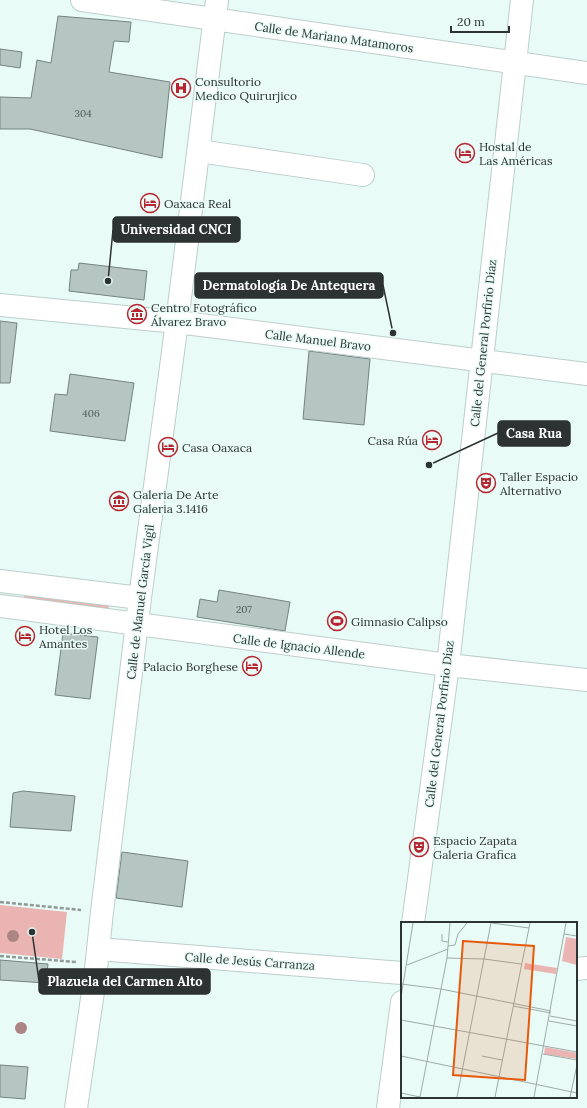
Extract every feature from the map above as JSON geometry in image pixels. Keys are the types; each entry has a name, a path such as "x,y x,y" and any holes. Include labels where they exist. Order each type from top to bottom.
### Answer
{"street":[{"name":"Calle de Mariano Matamoros","path":"82,0 216,10 515,62 587,72"},
{"name":"Calle del General Porfirio Díaz","path":"413,922 448,665 522,0"},
{"name":"Calle de Manuel García Vigil","path":"76,1108 97,957 140,598 177,322 216,10"},
{"path":"199,151 363,175"},
{"name":"Calle Manuel Bravo","path":"0,305 177,322 587,374"},
{"name":"Calle de Ignacio Allende","path":"140,598 8,582 6,606 448,665 587,680"},
{"name":"Calle de Jesús Carranza","path":"97,957 401,972"},
{"path":"577,969 587,968"},
{"path":"388,1108 401,1010"}],"path":[{"path":"0,902 102,912"},
{"path":"0,956 97,957"}],"shaded area":[{"path":"25,592 109,603 108,618 23,604"},
{"path":"0,905 67,912 62,959 0,953"}],"building":[{"path":"58,16 131,22 129,42 114,41 109,72 170,82 162,158 30,129 0,129 0,97 31,98 37,60 51,63"},
{"path":"0,49 22,52 20,68 0,65"},
{"path":"79,263 147,271 144,300 69,291 71,270 78,270"},
{"path":"0,321 17,323 10,383 0,383"},
{"path":"309,351 370,359 364,425 303,419"},
{"path":"70,374 134,383 125,441 50,431 55,394 67,395"},
{"path":"219,590 290,602 285,631 197,617 200,599 217,602"},
{"path":"63,633 98,637 90,699 55,695"},
{"path":"23,791 75,796 71,831 10,827 13,793"},
{"path":"122,852 188,861 182,907 116,898"},
{"path":"0,960 48,964 46,983 0,980"},
{"path":"0,1065 28,1067 25,1099 0,1097"}],"place":[{"name":"Consultorio Medico Quirurjico","path":"181,88"},
{"name":"Hostal de Las Américas","path":"465,153"},
{"name":"Oaxaca Real","path":"150,203"},
{"name":"Universidad CNCI","path":"108,281"},
{"name":"Centro Fotográfico Álvarez Bravo","path":"137,314"},
{"name":"Dermatología De Antequera","path":"393,333"},
{"name":"Casa Rúa","path":"432,440"},
{"name":"Casa Oaxaca","path":"168,447"},
{"name":"Casa Rua","path":"429,465"},
{"name":"Taller Espacio Alternativo","path":"486,483"},
{"name":"Galeria De Arte Galeria 3.1416","path":"119,501"},
{"name":"Gimnasio Calipso","path":"337,621"},
{"name":"Hotel Los Amantes","path":"25,636"},
{"name":"Palacio Borghese","path":"252,666"},
{"name":"Espacio Zapata Galeria Grafica","path":"419,847"},
{"name":"Plazuela del Carmen Alto","path":"32,932"}]}
